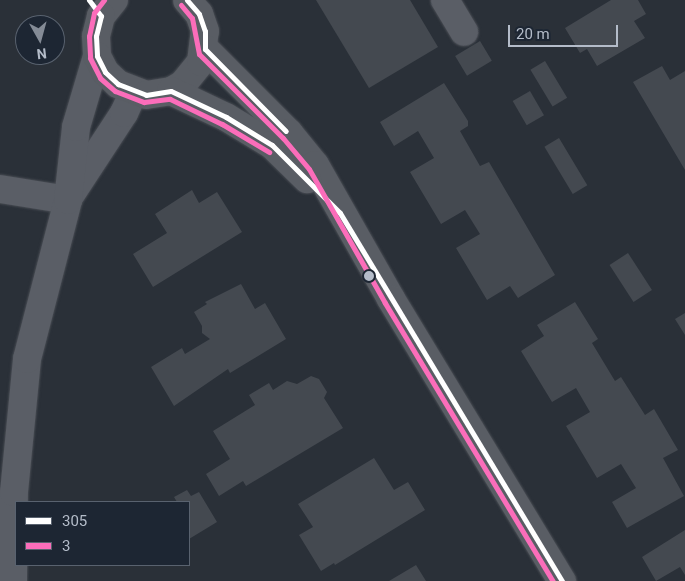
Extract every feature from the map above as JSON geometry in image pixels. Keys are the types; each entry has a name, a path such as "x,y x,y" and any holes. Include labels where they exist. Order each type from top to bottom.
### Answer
{"main road":[{"path":"101,5 96,36 98,56 105,72 118,84 134,92 146,95 171,91 193,74 205,49 204,31 198,14 187,0"},
{"path":"205,49 289,133 315,165 340,212 562,581"},
{"path":"171,91 226,117 272,145 340,212"}],"street":[{"path":"445,0 464,32"},
{"path":"13,581 14,492 27,359 68,200 76,127 98,56"},
{"path":"68,200 124,113 134,92"},
{"path":"0,188 68,200"}],"building":[{"path":"316,0 410,0 438,47 369,88"},
{"path":"611,0 638,0 646,14 634,21 645,38 597,66 587,49 580,53 565,28"},
{"path":"480,41 492,61 467,76 455,56"},
{"path":"545,61 567,98 553,107 530,70"},
{"path":"662,66 670,80 685,71 685,170 633,82"},
{"path":"444,83 468,121 468,126 460,131 480,166 489,162 555,275 518,298 510,286 487,300 456,248 480,234 465,210 441,224 410,172 434,158 418,131 394,146 380,122"},
{"path":"530,91 544,115 527,125 513,101"},
{"path":"559,138 587,185 573,194 544,147"},
{"path":"192,190 199,203 217,192 242,232 153,287 133,254 167,233 155,214"},
{"path":"628,253 652,290 634,302 610,265"},
{"path":"241,284 255,309 265,303 286,339 230,373 228,369 174,406 151,367 182,348 185,354 210,339 202,333 202,326 194,312 207,304 205,302"},
{"path":"575,302 598,339 592,343 615,381 621,377 645,415 654,409 678,450 663,458 684,496 627,528 612,502 636,488 621,464 597,478 566,426 590,412 576,388 552,402 521,351 544,336 537,325"},
{"path":"685,313 685,335 675,319"},
{"path":"311,376 319,379 327,392 324,398 343,428 246,486 243,481 219,496 206,474 230,459 213,431 255,405 249,395 269,383 273,390 287,381 297,384"},
{"path":"374,458 394,490 408,482 425,510 335,565 334,563 321,571 299,535 313,527 298,504"},
{"path":"187,490 191,496 199,492 217,522 190,538 190,501 176,501 174,497"},
{"path":"685,530 685,575 680,567 656,581 642,557"},
{"path":"416,565 426,581 389,581"}],"transit line":[{"name":"305","path":"89,0 101,16 96,36 97,56 105,72 118,84 146,95 171,91 226,117 272,145 340,213 562,581"},
{"name":"3","path":"104,0 94,13 89,36 90,58 100,78 115,91 144,102 170,99 222,124 269,152"},
{"name":"305","path":"187,0 199,14 205,31 205,49 286,131"},
{"name":"3","path":"181,5 192,18 199,54 283,138 309,169 385,303 553,581"}]}
